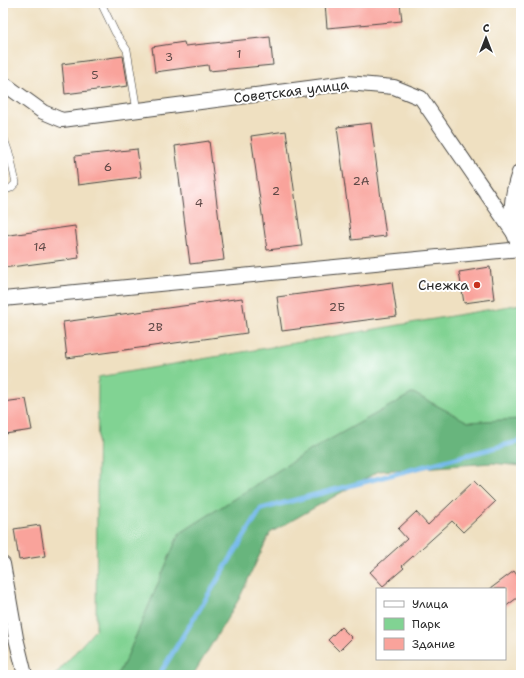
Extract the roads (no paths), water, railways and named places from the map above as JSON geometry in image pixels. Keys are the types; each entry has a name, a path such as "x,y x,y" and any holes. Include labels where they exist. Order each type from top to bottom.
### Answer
{"street":[{"name":"Советская улица","path":"3,83 43,112 62,120 347,83 394,86 421,98 519,243"},
{"path":"3,299 519,243 513,204 521,173"},
{"path":"3,564 24,675"}],"lane":[{"path":"101,3 115,32 128,50 136,111"},
{"path":"3,136 10,156 16,183 11,188 3,191"}],"waterway":[{"path":"159,675 261,509 521,441"}],"place":[{"name":"Снежка","path":"477,285"}]}
